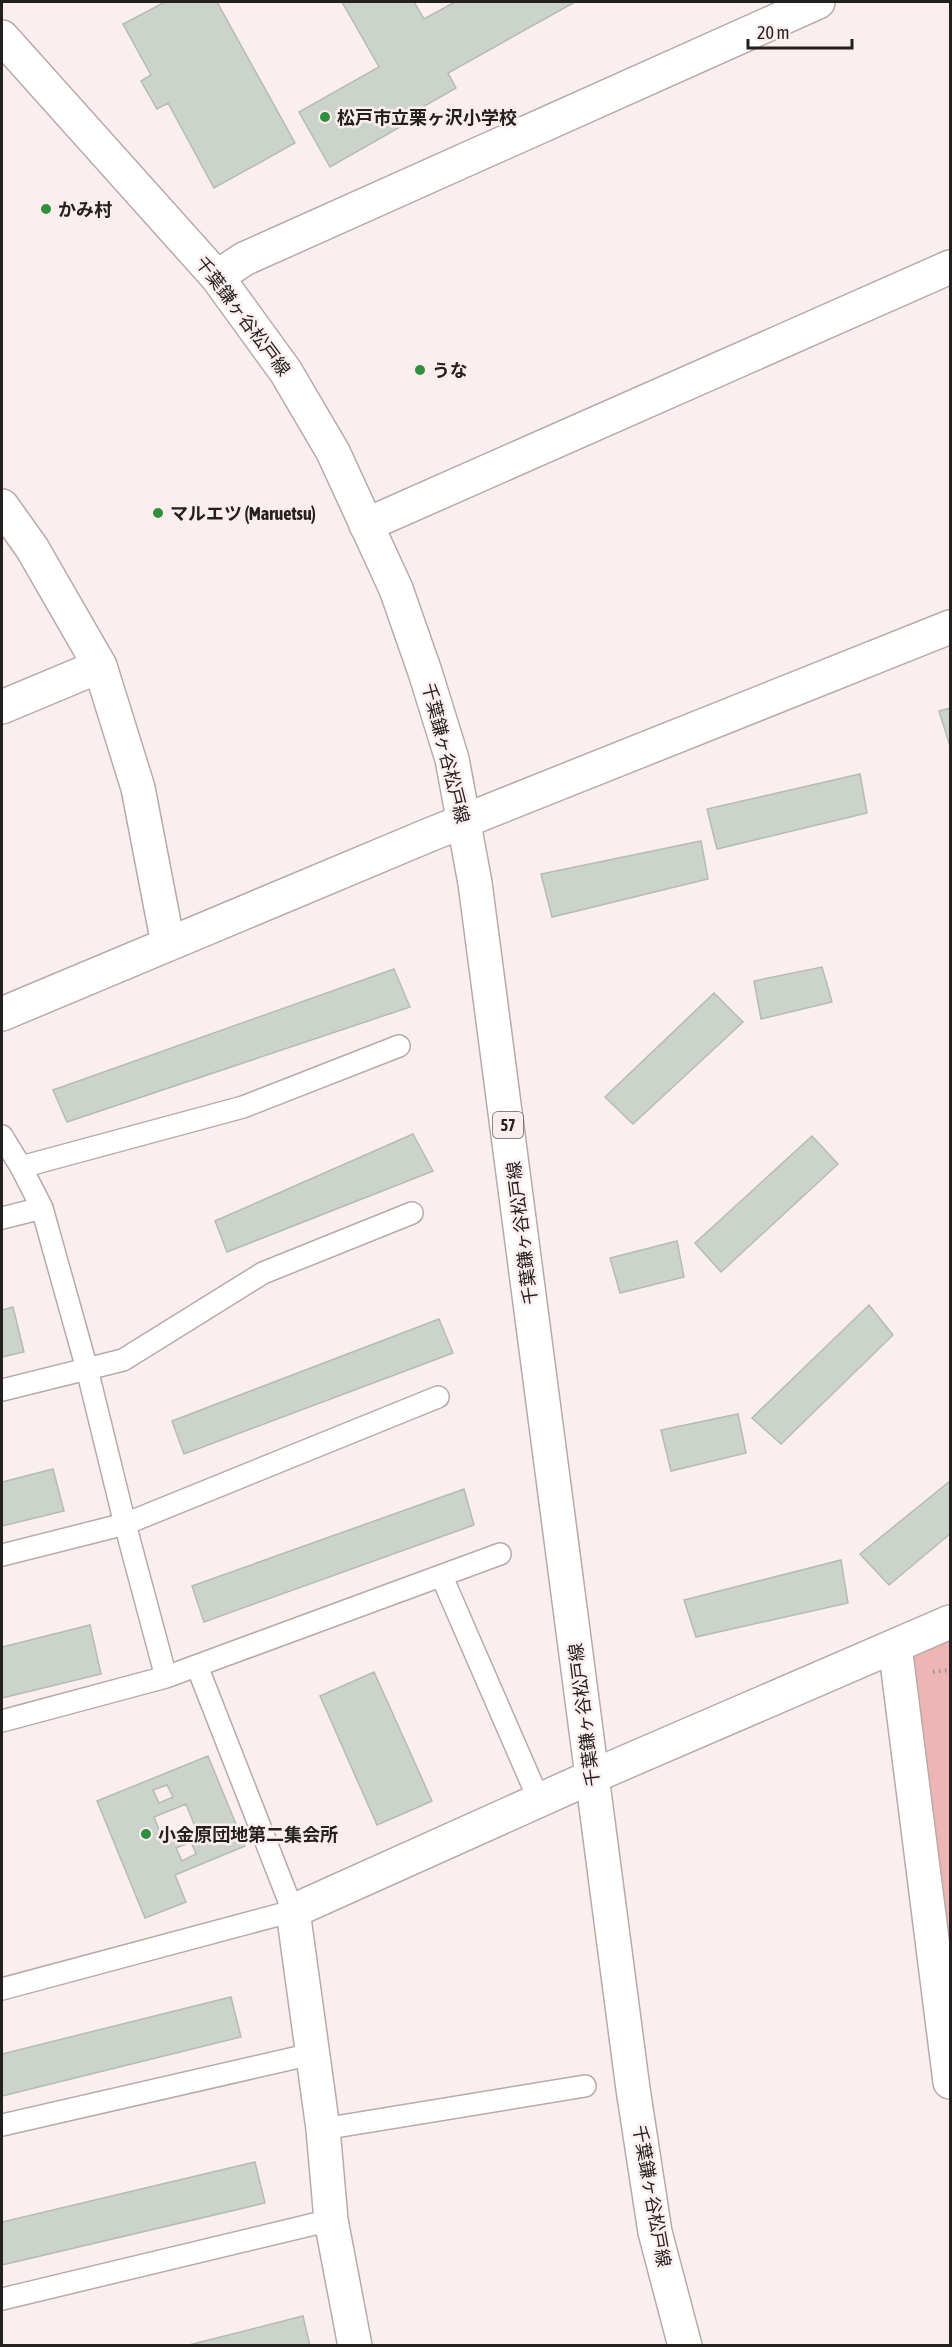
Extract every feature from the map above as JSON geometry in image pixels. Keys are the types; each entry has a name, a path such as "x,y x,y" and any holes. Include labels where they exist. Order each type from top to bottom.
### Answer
{"street":[{"path":"218,277 244,259 818,2"},
{"name":"千葉鎌ヶ谷松戸線","path":"2,37 218,277 285,372 333,452 396,589 452,759 465,822 517,1188 591,1777 655,2232 685,2346"},
{"path":"366,525 951,267"},
{"path":"2,506 32,548 100,666 138,788 168,944"},
{"path":"2,1014 465,822 951,627"},
{"path":"2,706 100,666"},
{"path":"355,2346 331,2220 322,2129 293,1911 591,1777 951,1622"},
{"path":"895,1646 951,2082"}],"lane":[{"path":"21,1167 243,1107 399,1046"},
{"path":"2,1136 42,1208 87,1369 124,1524 166,1677"},
{"path":"2,1218 42,1208"},
{"path":"2,1390 123,1360 263,1273 412,1213"},
{"path":"2,1555 124,1524 438,1397"},
{"path":"2,1721 166,1677 500,1554"},
{"path":"442,1577 539,1800"},
{"path":"2,1989 293,1911 197,1665"},
{"path":"2,2125 312,2054"},
{"path":"322,2129 585,2086"},
{"path":"2,2299 331,2220"}],"shaded area":[{"path":"950,1622 950,2077 895,1646"}],"building":[{"path":"165,2 217,2 295,143 214,188 168,103 157,109 141,81 151,75 123,24"},
{"path":"342,2 414,2 424,19 455,2 575,2 448,73 456,88 414,112 416,118 330,167 299,112 379,67"},
{"path":"950,708 950,746 939,711"},
{"path":"860,774 867,813 717,849 707,809"},
{"path":"701,841 708,879 552,917 541,874"},
{"path":"822,967 832,1002 761,1019 754,981"},
{"path":"394,969 410,1007 67,1122 53,1090"},
{"path":"714,993 743,1022 633,1124 605,1097"},
{"path":"413,1134 433,1171 227,1252 215,1221"},
{"path":"812,1136 838,1164 721,1272 695,1243"},
{"path":"677,1241 684,1277 620,1293 610,1258"},
{"path":"869,1305 893,1335 781,1444 752,1418"},
{"path":"13,1307 24,1352 2,1357 2,1310"},
{"path":"439,1319 453,1353 184,1454 172,1421"},
{"path":"738,1414 746,1453 671,1471 661,1430"},
{"path":"53,1469 64,1511 2,1526 2,1482"},
{"path":"950,1481 950,1534 889,1585 860,1554"},
{"path":"464,1489 474,1525 204,1622 192,1586"},
{"path":"841,1560 848,1603 696,1637 684,1600"},
{"path":"90,1625 101,1674 2,1698 2,1647"},
{"path":"374,1672 432,1801 377,1825 320,1696"},
{"path":"208,1756 245,1846 175,1875 186,1902 145,1918 97,1801","holes":["167,1785 173,1797 159,1803 153,1790","186,1804 196,1829 164,1842 154,1817","191,1842 196,1854 182,1861 176,1848"]},
{"path":"231,1997 241,2037 2,2096 2,2054"},
{"path":"255,2162 265,2203 2,2265 2,2222"},
{"path":"303,2316 310,2346 185,2346"}],"place":[{"name":"松戸市立栗ヶ沢小学校","path":"325,117"},
{"name":"かみ村","path":"46,209"},
{"name":"うな","path":"420,370"},
{"name":"マルエツ (Maruetsu)","path":"158,513"},
{"name":"小金原団地第二集会所","path":"146,1834"}]}
